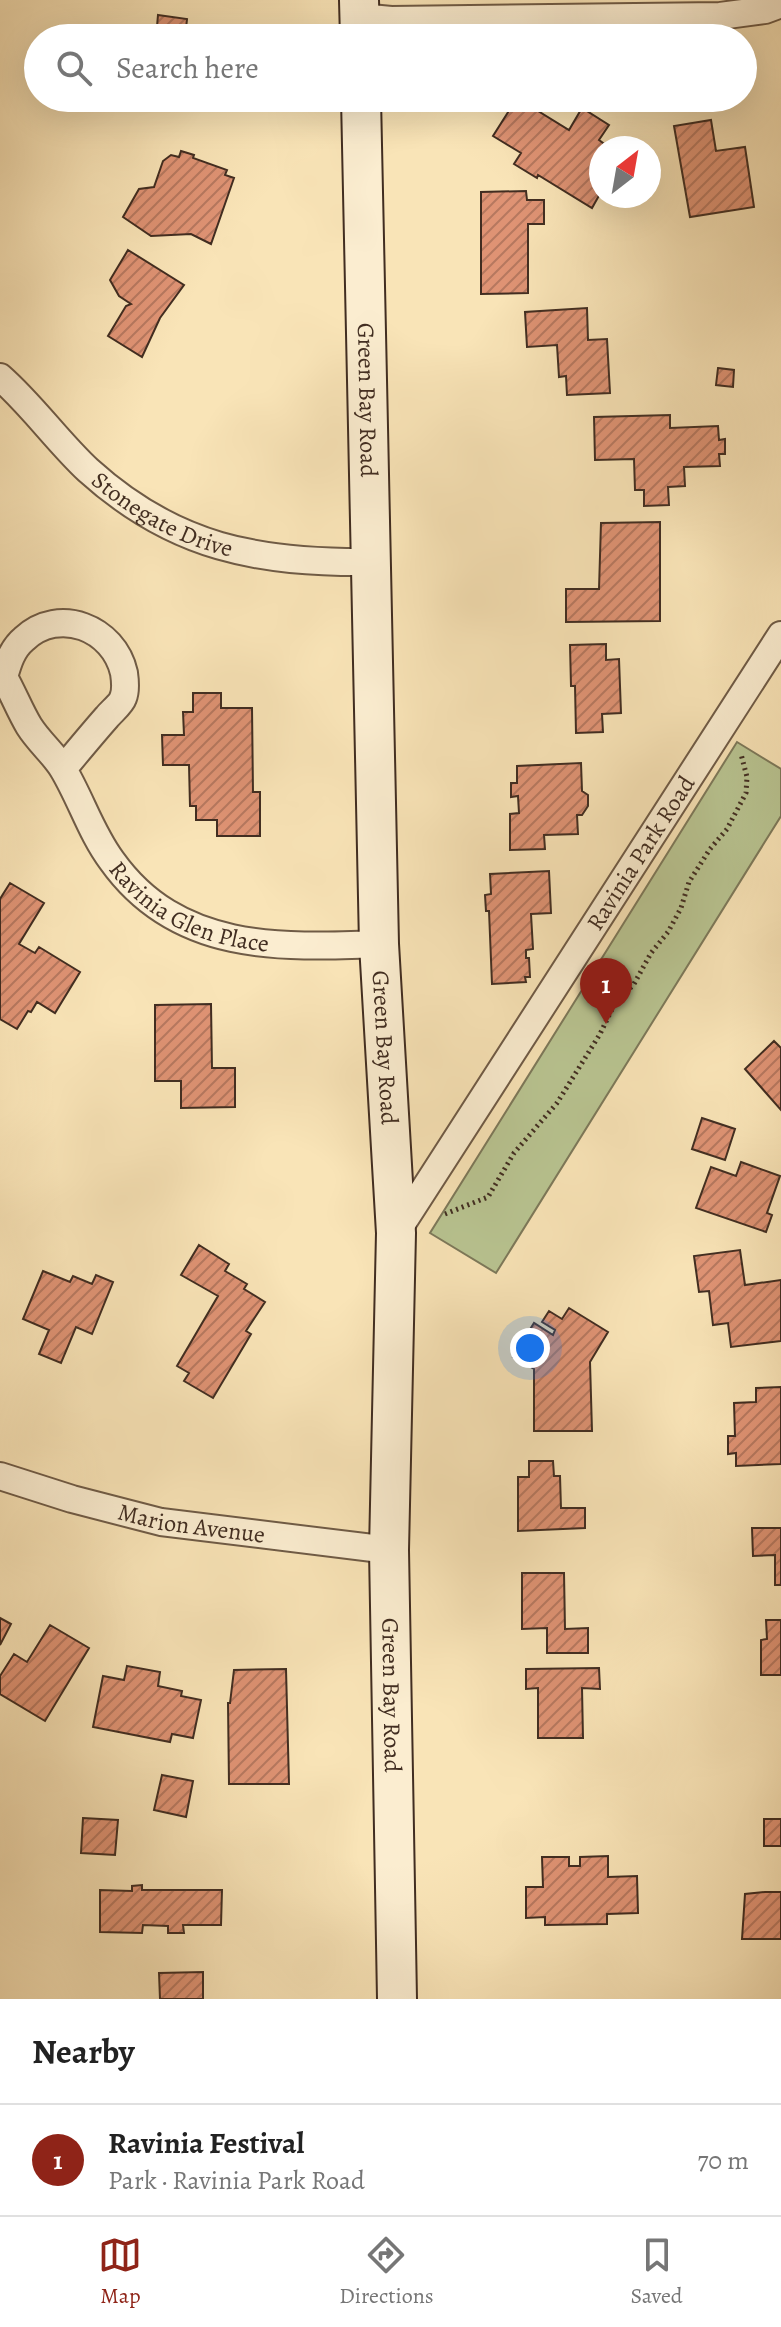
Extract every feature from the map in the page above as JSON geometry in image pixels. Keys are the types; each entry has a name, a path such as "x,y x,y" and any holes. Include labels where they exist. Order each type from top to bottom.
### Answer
{"main road":[{"name":"Green Bay Road","path":"361,112 379,944 396,1233 389,1550 397,1999"}],"street":[{"path":"360,18 720,16 765,10 781,4"},
{"name":"Stonegate Drive","path":"0,377 87,469 136,509 188,536 245,554 317,563 370,562"},
{"name":"Ravinia Glen Place","path":"63,769 123,698 125,680 121,661 105,639 81,625 60,623 40,628 22,640 10,657 4,677 30,727 63,769 112,863 143,895 177,921 247,942 298,946 379,944"},
{"name":"Ravinia Park Road","path":"396,1233 781,635"},
{"name":"Marion Avenue","path":"0,1476 161,1522 389,1550"}],"path":[{"path":"436,1216 488,1197 514,1153 557,1103 600,1034 614,1005 634,984 651,953 668,932 681,908 689,882 727,829 746,793 744,760 723,726"}],"green space":[{"path":"737,742 781,769 781,816 496,1273 430,1233"}],"building":[{"path":"158,15 187,19 186,24 157,24"},
{"path":"508,112 540,112 569,130 580,112 588,112 609,125 602,136 589,136 589,206 514,164 521,153 493,136"},
{"path":"711,120 716,151 745,147 754,207 690,217 674,126"},
{"path":"181,151 227,170 225,175 234,178 211,244 191,234 151,236 123,217 139,189 154,187 163,161 171,155 179,157"},
{"path":"526,191 527,200 544,200 544,224 528,224 528,293 481,294 481,192"},
{"path":"128,250 184,285 160,318 142,357 108,336 126,306 131,304 119,296 110,280"},
{"path":"587,308 588,340 607,339 610,393 567,395 566,376 559,377 557,345 527,347 525,312"},
{"path":"718,368 734,370 733,387 716,385"},
{"path":"670,415 670,428 718,426 719,440 725,439 725,454 719,454 720,466 684,467 685,486 668,487 669,505 644,506 644,490 635,490 634,459 595,460 594,417"},
{"path":"660,522 660,621 566,622 566,589 599,589 601,523"},
{"path":"606,644 606,660 619,659 621,713 602,714 603,732 576,733 570,645"},
{"path":"193,693 221,693 221,708 252,708 253,792 260,792 260,836 217,836 217,820 196,820 196,806 190,806 189,765 163,765 162,735 184,735 183,712 193,712"},
{"path":"581,763 582,791 588,795 588,806 582,815 577,815 578,834 544,835 545,849 510,850 510,814 519,813 518,796 511,797 511,783 517,783 517,766"},
{"path":"549,871 551,913 531,914 533,949 526,950 530,977 525,977 526,982 492,984 489,911 486,911 485,895 491,894 490,874"},
{"path":"10,883 44,903 19,944 35,953 39,947 80,972 55,1013 37,1002 17,1029 0,1019 0,899"},
{"path":"211,1004 212,1068 235,1068 235,1107 181,1108 181,1081 155,1081 155,1005"},
{"path":"774,1041 781,1048 781,1110 745,1069"},
{"path":"702,1118 735,1129 725,1160 692,1149"},
{"path":"741,1162 780,1176 767,1213 772,1215 766,1232 696,1208 711,1167 736,1176"},
{"path":"199,1245 229,1264 225,1271 247,1284 244,1289 265,1302 246,1331 251,1334 213,1398 184,1381 189,1373 177,1366 218,1296 181,1275"},
{"path":"740,1250 745,1285 781,1280 781,1341 731,1347 728,1323 713,1325 709,1291 699,1292 694,1256"},
{"path":"43,1271 70,1282 73,1276 92,1284 96,1275 113,1282 92,1334 76,1327 61,1363 39,1354 49,1330 23,1319"},
{"path":"569,1308 608,1332 590,1362 592,1431 534,1431 534,1369 513,1357 534,1323 553,1335 555,1330 542,1322 549,1311 562,1319"},
{"path":"781,1387 781,1464 736,1466 736,1453 728,1454 728,1436 735,1436 734,1403 756,1402 756,1388"},
{"path":"529,1461 553,1461 554,1476 560,1476 561,1508 585,1508 585,1528 518,1531 518,1477 529,1477"},
{"path":"752,1528 781,1528 781,1585 775,1585 775,1555 753,1556"},
{"path":"522,1573 564,1573 565,1629 588,1628 588,1653 547,1653 547,1628 522,1629"},
{"path":"0,1618 11,1624 0,1645"},
{"path":"766,1620 781,1620 781,1675 761,1675 761,1640 767,1639"},
{"path":"50,1625 89,1648 45,1721 0,1694 0,1676 14,1654 27,1662"},
{"path":"127,1666 160,1672 158,1686 182,1691 181,1696 201,1700 193,1738 172,1734 170,1742 93,1727 103,1676 124,1680"},
{"path":"599,1668 600,1689 582,1688 583,1738 538,1738 538,1688 526,1689 526,1669"},
{"path":"286,1669 289,1784 229,1784 228,1703 234,1670"},
{"path":"162,1775 193,1781 186,1817 154,1810"},
{"path":"83,1818 118,1820 115,1855 81,1853"},
{"path":"764,1819 781,1819 781,1846 764,1846"},
{"path":"608,1856 608,1877 637,1876 638,1913 607,1914 607,1924 545,1925 545,1917 526,1918 526,1887 543,1887 542,1857 569,1857 569,1866 580,1866 580,1857"},
{"path":"142,1885 142,1890 222,1890 221,1925 183,1925 184,1933 168,1933 168,1926 143,1925 142,1933 100,1932 100,1890 132,1891 132,1886"},
{"path":"781,1892 781,1939 742,1939 745,1894"},
{"path":"203,1972 203,1999 160,1999 159,1973"}],"place":[{"name":"Ravinia Festival","path":"606,1024"}]}
